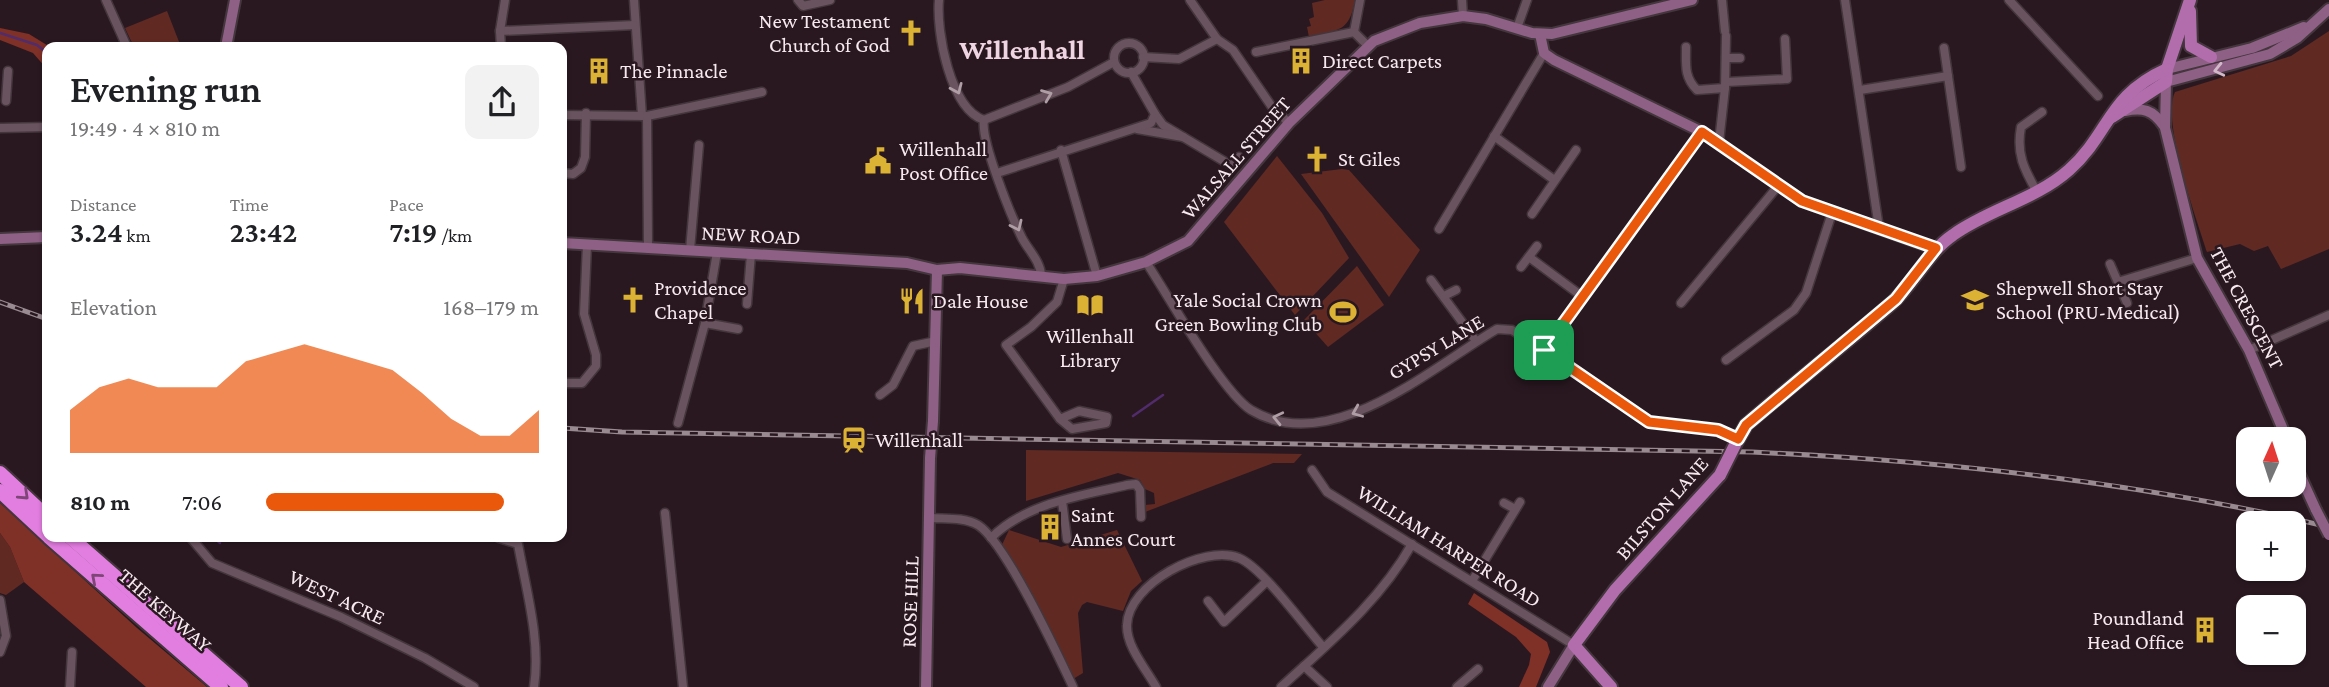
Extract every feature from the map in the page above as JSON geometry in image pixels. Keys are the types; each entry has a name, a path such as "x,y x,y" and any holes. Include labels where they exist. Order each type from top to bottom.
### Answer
{"highway":[{"path":"0,473 42,512"},
{"name":"THE KEYWAY","path":"0,492 42,530"},
{"name":"THE KEYWAY","path":"55,542 221,687"},
{"name":"THE KEYWAY","path":"76,542 241,687"}],"main road":[{"path":"227,42 235,0"},
{"path":"1692,0 1665,3 1561,32 1540,34 1544,53 1702,132 1778,186 1832,213 1936,248"},
{"path":"2190,0 2189,37 2192,46 2211,57"},
{"path":"2166,75 2190,0"},
{"path":"2166,75 2270,54 2297,38 2329,9"},
{"name":"WALSALL STREET","path":"937,270 960,268 1064,279 1097,276 1146,262 1179,247 1202,229 1289,123 1367,45 1402,29 1463,16 1540,34"},
{"path":"2106,122 2166,75 2211,57 2260,45 2310,25"},
{"name":"BILSTON LANE","path":"1548,687 1574,645 1615,590 1720,475 1746,425 1896,299 1936,248 1966,227 2037,192 2084,155 2127,93 2166,75"},
{"name":"THE CRESCENT","path":"2166,75 2165,128 2197,258 2249,350 2282,427"},
{"path":"2120,112 2146,109 2157,116 2165,128"},
{"path":"0,239 42,237"},
{"name":"NEW ROAD","path":"567,243 906,263 937,270"},
{"name":"ROSE HILL","path":"926,687 937,270"},
{"path":"2306,488 2329,536"},
{"path":"1574,645 1611,687"}],"street":[{"path":"106,0 125,42"},
{"path":"501,42 505,0"},
{"path":"634,0 644,116 648,247"},
{"path":"798,2 806,6 830,0"},
{"path":"939,0 938,18 949,72 974,117 984,120 1068,87 1114,62"},
{"path":"1190,0 1217,39 1234,50 1272,107 1289,123"},
{"path":"1354,32 1360,0"},
{"path":"1462,0 1463,16"},
{"path":"1517,28 1527,0"},
{"path":"1719,142 1726,58 1722,0"},
{"path":"1845,0 1879,228"},
{"path":"2009,0 2098,96"},
{"path":"500,31 635,25"},
{"path":"1354,32 1367,45"},
{"path":"1256,52 1354,32"},
{"path":"1143,57 1180,58 1217,39"},
{"path":"1686,47 1685,71 1688,81 1697,90 1787,79 1786,39"},
{"path":"1126,43 1136,45 1143,57 1141,66 1131,72 1120,70 1114,62 1115,51 1126,43"},
{"path":"1944,48 1961,167"},
{"path":"1439,229 1544,53"},
{"path":"1726,58 1740,58"},
{"path":"6,101 4,87 8,71"},
{"path":"1131,72 1163,125 1230,170 1239,157"},
{"path":"1860,90 1948,76"},
{"path":"567,115 644,116 762,92"},
{"path":"2037,192 2023,168 2017,146 2021,127 2042,112"},
{"path":"567,173 573,174 582,168 585,157 586,113"},
{"path":"997,173 1061,150 1137,129 1152,123 1155,114"},
{"path":"984,120 983,128 1016,226 1040,267 1041,276"},
{"path":"0,128 42,127"},
{"path":"1137,129 1186,138"},
{"path":"1544,350 1702,132"},
{"path":"1494,136 1553,179"},
{"path":"690,250 699,145"},
{"path":"1061,150 1097,276"},
{"path":"1532,214 1553,179 1576,150"},
{"path":"1681,303 1778,186"},
{"path":"1726,360 1794,310 1806,293 1832,213"},
{"path":"567,383 582,383 596,366 596,355 584,314 587,245"},
{"path":"1521,267 1537,246"},
{"path":"678,422 705,323 716,252"},
{"path":"747,304 751,254"},
{"path":"1529,257 1583,296"},
{"path":"2121,281 2197,258"},
{"name":"GYPSY LANE","path":"1146,262 1220,376 1250,410 1307,424 1337,420 1377,403 1497,329 1512,330 1649,422 1718,430 1737,440"},
{"path":"2110,264 2121,281 2127,303"},
{"path":"1060,419 1079,411 1107,417 1106,423 1072,429 1060,419 1006,345 1031,327 1061,298 1064,279"},
{"path":"1432,280 1476,341"},
{"path":"1444,296 1457,290"},
{"path":"2249,350 2329,315"},
{"path":"705,323 738,329"},
{"path":"880,395 893,385 913,346 936,341"},
{"name":"WILLIAM HARPER ROAD","path":"1312,470 1327,492 1574,645"},
{"path":"991,538 1005,524 1026,513 1127,485 1136,484 1141,495 1141,517"},
{"path":"1062,501 1067,539"},
{"path":"1472,581 1517,506 1504,503"},
{"path":"665,513 682,687"},
{"path":"931,518 968,521 981,527 991,538 1037,612 1073,687"},
{"name":"WEST ACRE","path":"194,542 212,562 341,617 425,658 474,687"},
{"path":"519,542 537,668 534,687"},
{"path":"1281,687 1379,593 1395,574 1412,544"},
{"path":"1156,687 1128,632 1131,605 1143,591 1174,567 1226,555 1248,563 1323,647"},
{"path":"1208,601 1224,622 1266,582"},
{"path":"0,600 6,636 0,652"},
{"path":"70,687 72,652"},
{"path":"1304,666 1327,687"},
{"path":"1457,687 1478,669"}],"shaded area":[{"path":"1355,0 1350,19 1341,28 1309,37 1309,19 1314,17 1312,3"},
{"path":"167,11 179,42 132,42 125,28"},
{"path":"0,28 29,34 42,42 42,63 33,53 0,40"},
{"path":"2329,31 2329,249 2281,269 2268,246 2254,251 2240,244 2207,252 2176,147 2172,106 2175,92 2291,56"},
{"path":"1277,156 1322,213 1349,258 1295,315 1224,222"},
{"path":"1349,170 1420,250 1389,297 1301,174"},
{"name":"Yale Social Crown Green Bowling Club","path":"1357,266 1384,305 1328,347 1304,320"},
{"path":"1026,450 1302,454 1294,463 1273,463 1145,512 1145,505 1155,504 1154,493 1145,489 1140,480 1118,473 1026,501"},
{"path":"0,503 137,628 207,687 146,687 24,582 10,547 0,533"},
{"path":"1009,530 1061,547 1117,530 1142,581 1131,591 1123,611 1087,602 1082,605 1078,613 1083,673 1073,679 1056,640 1001,547"},
{"path":"0,533 10,547 24,582 6,595 0,593"},
{"path":"1474,593 1547,642 1550,652 1536,687 1519,687 1531,654 1516,637 1468,604"}],"waterway":[{"path":"0,33 42,49"},
{"path":"1133,416 1163,395"}],"railway":[{"path":"0,302 42,317"},
{"path":"567,428 622,432 1752,452 1825,456 1970,468 2114,486 2258,511 2329,527"}],"place":[{"name":"New Testament Church of God","path":"911,33"},
{"name":"Direct Carpets","path":"1301,61"},
{"name":"The Pinnacle","path":"599,71"},
{"name":"St Giles","path":"1317,159"},
{"name":"Willenhall Post Office","path":"878,161"},
{"name":"Providence Chapel","path":"633,300"},
{"name":"Shepwell Short Stay School (PRU-Medical)","path":"1975,300"},
{"name":"Dale House","path":"912,301"},
{"name":"Willenhall Library","path":"1090,305"},
{"name":"Yale Social Crown Green Bowling Club","path":"1343,312"},
{"name":"Willenhall","path":"854,440"},
{"name":"Saint Annes Court","path":"1050,527"},
{"name":"Poundland Head Office","path":"2205,630"}],"district":[{"name":"Willenhall","path":"1022,49"}],"route":[{"path":"1702,132 1802,201 1936,248 1896,299 1746,425 1738,439 1718,430 1660,426 1649,422 1544,350 1702,132"}]}
